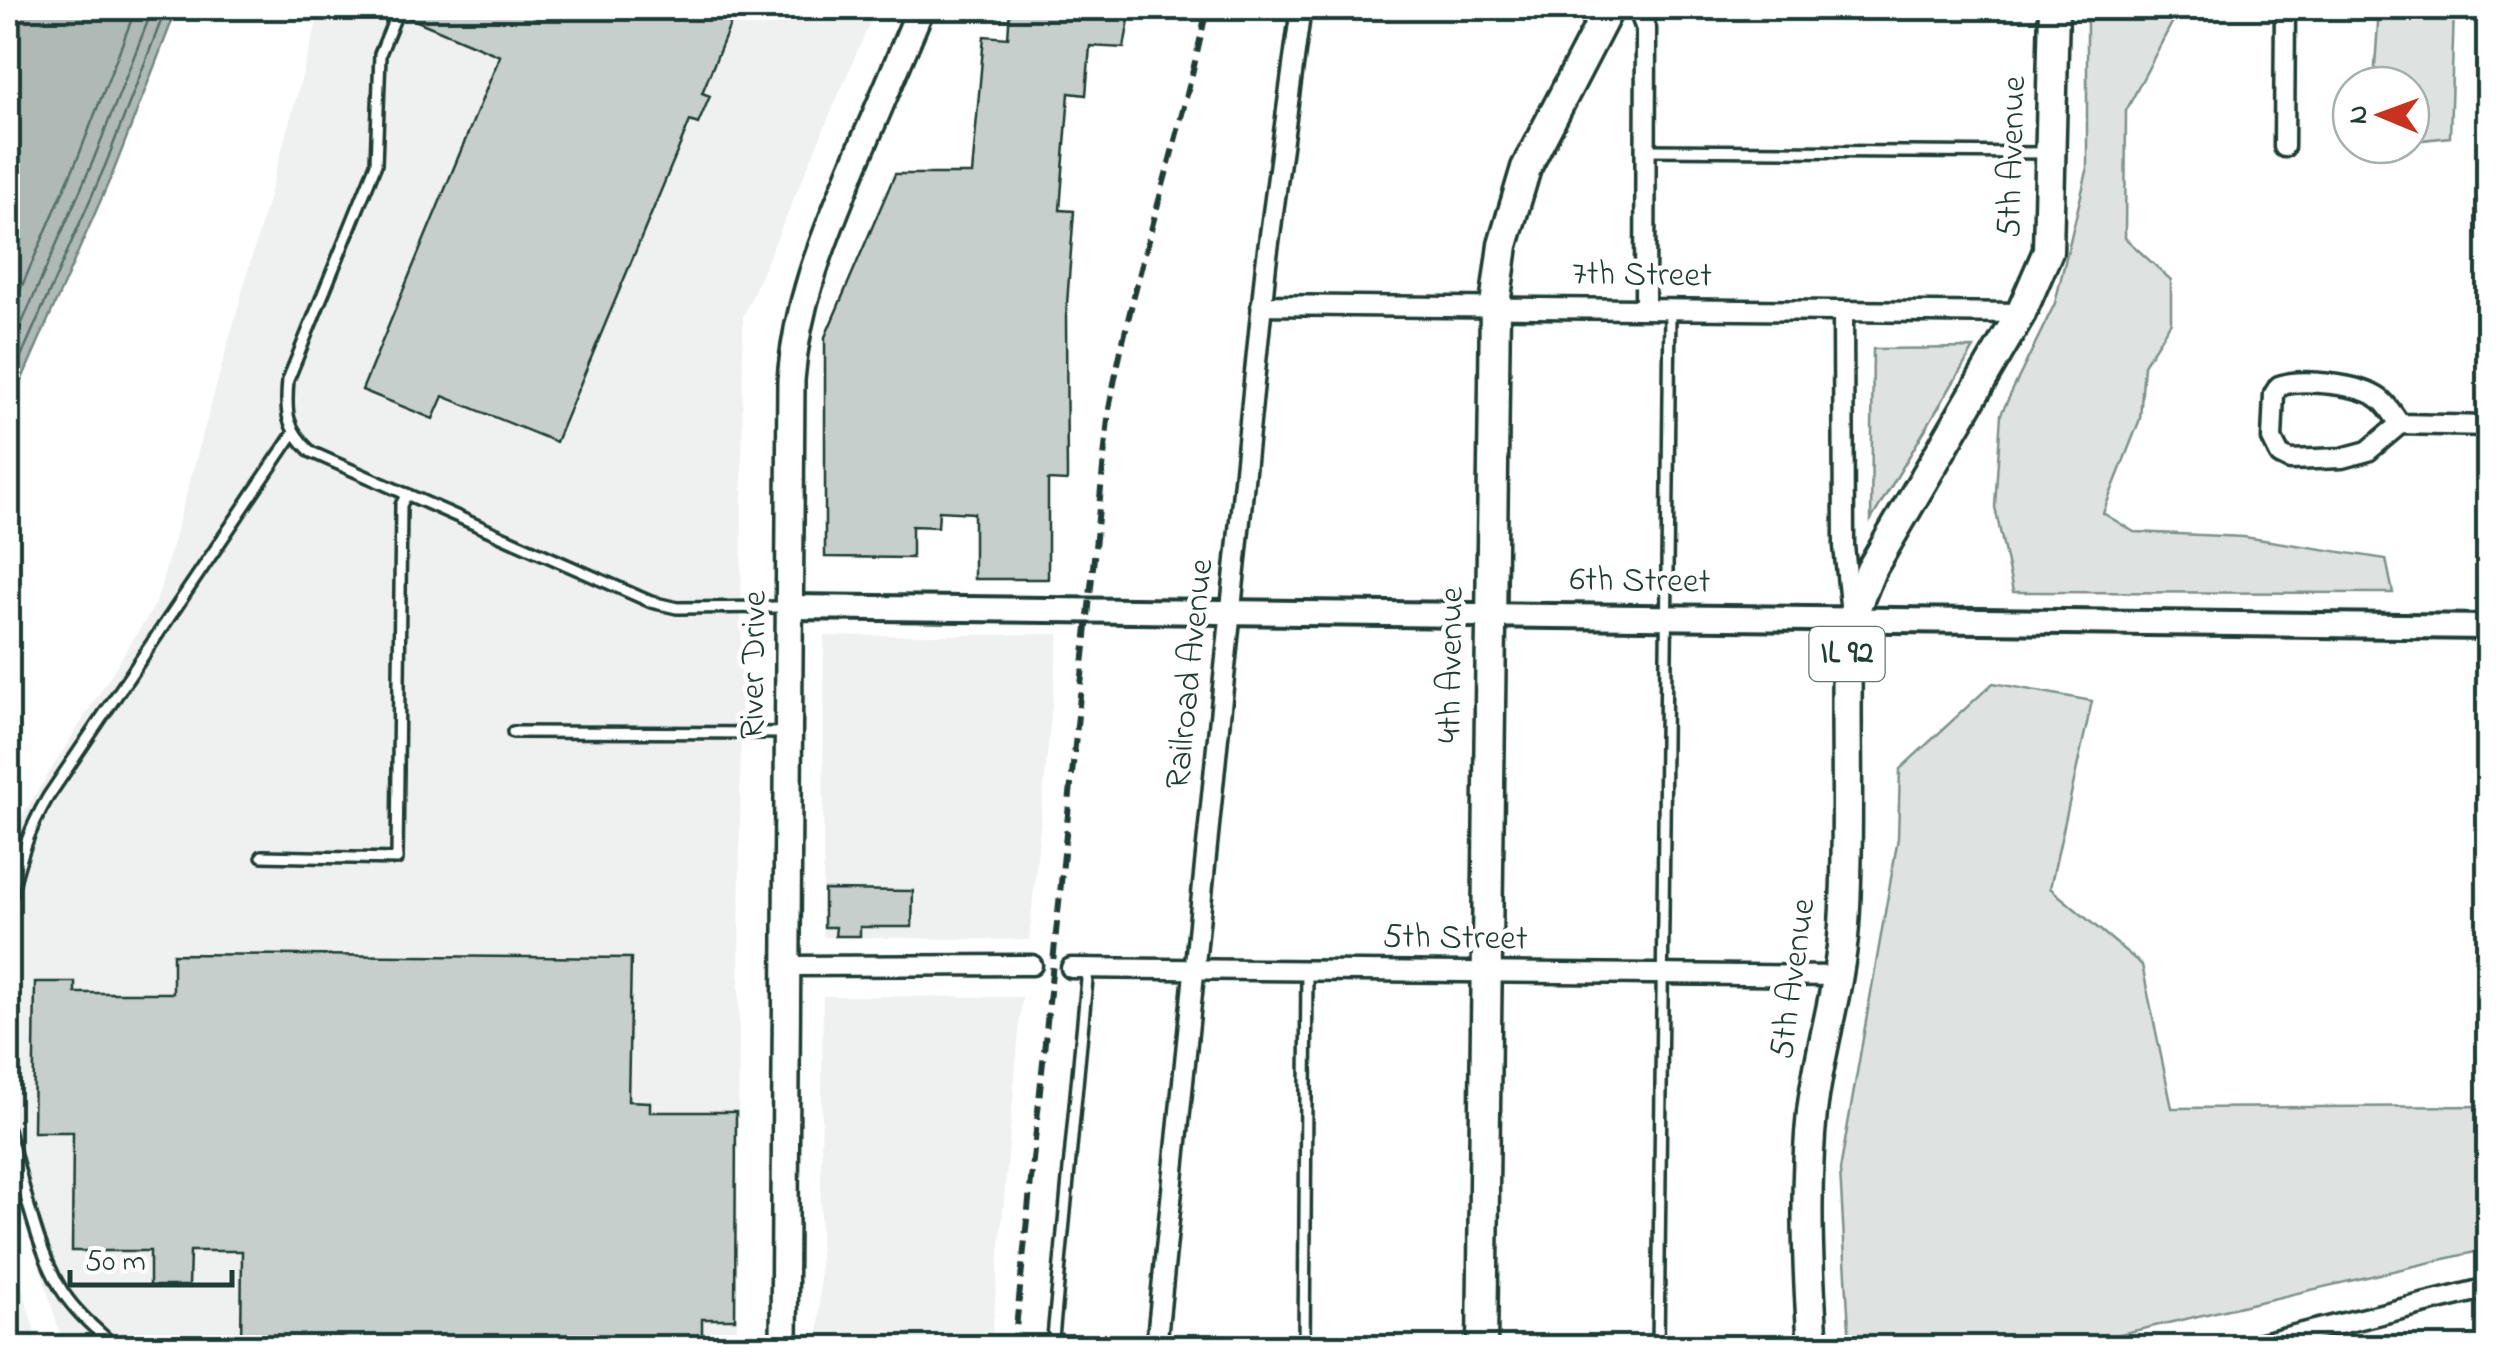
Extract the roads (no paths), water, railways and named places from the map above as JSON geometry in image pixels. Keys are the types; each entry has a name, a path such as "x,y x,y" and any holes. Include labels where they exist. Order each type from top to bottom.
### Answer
{"main road":[{"name":"River Drive","path":"784,1348 790,380 794,333 819,252 921,8"},
{"name":"4th Avenue","path":"1482,1348 1495,305 1504,245 1526,168 1609,8"},
{"name":"5th Avenue","path":"1813,1348 1808,1252 1810,1144 1813,1107 1839,976 1844,923 1846,652 1851,619 1870,570 2021,312 2048,251 2054,8"}],"street":[{"name":"Railroad Avenue","path":"1156,1348 1261,305 1300,8"},
{"path":"1638,8 1646,29 1645,308"},
{"path":"2284,147 2285,8"},
{"name":"7th Street","path":"1261,305 2021,312"},
{"name":"5th Avenue","path":"1843,313 1844,546 1851,619"},
{"path":"2400,424 2380,399 2347,386 2290,382 2278,386 2274,394 2272,440 2280,455 2290,460 2342,458 2368,452 2400,424 2488,426"},
{"name":"6th Street","path":"790,607 2488,627"},
{"path":"786,966 1032,965"},
{"name":"5th Street","path":"1079,967 1839,976"},
{"path":"2241,1348 2488,1288"}],"lane":[{"path":"399,8 380,54 376,164 288,380 286,405 292,434 310,452 651,602 677,608 790,607"},
{"path":"1646,150 2052,153"},
{"path":"1658,1348 1670,310"},
{"path":"8,908 19,861 35,819 292,434"},
{"path":"262,856 397,859 401,505 407,494"},
{"path":"513,732 789,733"},
{"path":"1052,1348 1079,967"},
{"path":"1304,1348 1307,970"},
{"path":"8,1130 48,1265 85,1320 117,1348"}],"water":[{"path":"8,8 177,8 114,170 8,411"}],"railway":[{"path":"1014,1348 1109,409 1207,8"}]}
